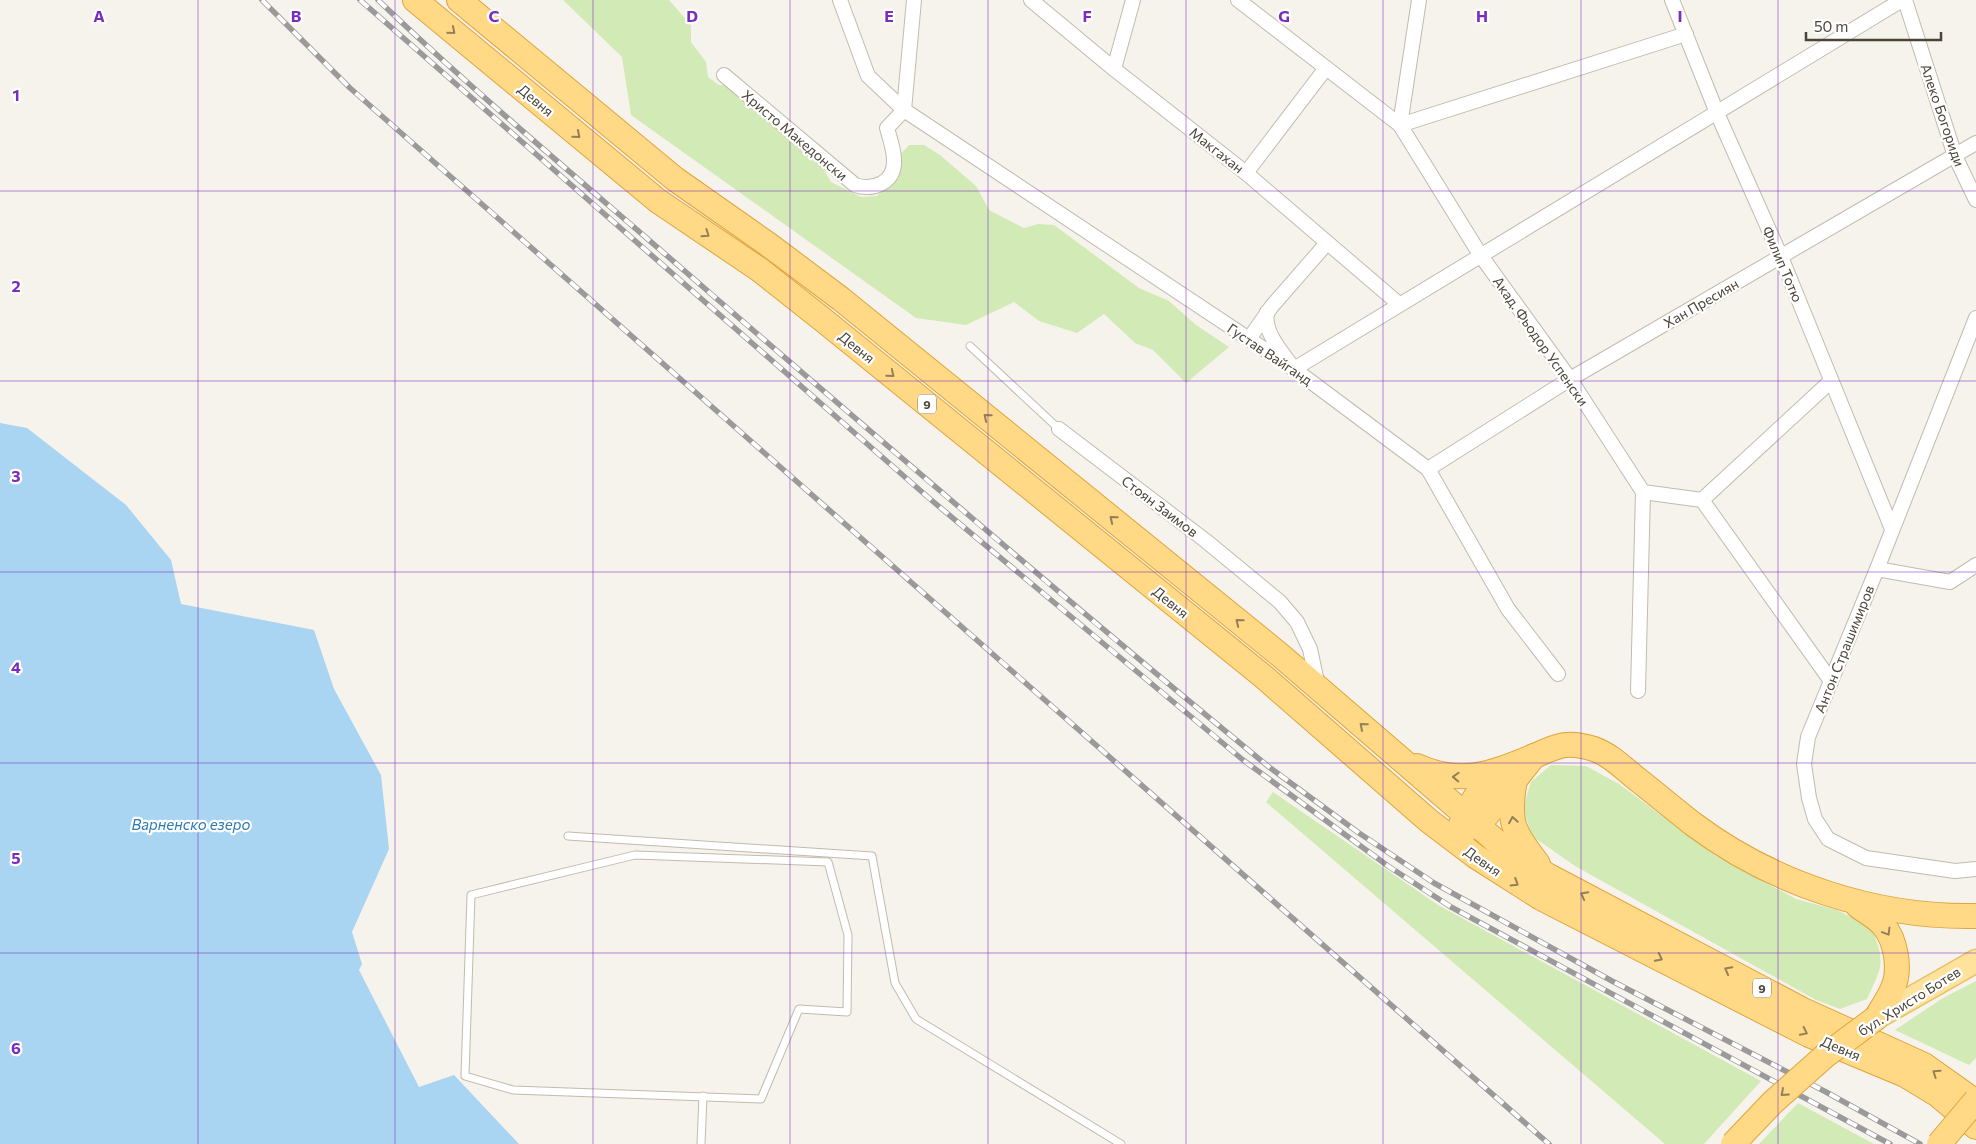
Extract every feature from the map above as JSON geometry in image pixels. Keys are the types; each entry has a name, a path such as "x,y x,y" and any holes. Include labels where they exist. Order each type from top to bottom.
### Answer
{"highway":[{"name":"Девня","path":"415,0 658,201 760,270 846,338 1264,677 1429,821 1475,856 1541,898 1809,1035 1905,1075 1938,1095 1976,1127"},
{"name":"Девня","path":"459,0 675,179 769,245 841,299 1272,648 1400,758 1469,821 1504,848 1547,875 1803,1010 1924,1065 1976,1101"},
{"path":"1429,821 1469,821 1487,814 1509,774 1534,756 1548,749 1566,745 1585,747 1604,753 1682,815 1732,850 1796,882 1850,901 1906,912 1930,915 1976,916"},
{"path":"1400,758 1429,772 1454,777 1509,774"},
{"path":"1509,774 1514,827 1521,841 1547,875"},
{"path":"1469,821 1468,838 1475,856"},
{"path":"1850,901 1884,926 1894,948 1897,971 1894,986 1876,1018"},
{"name":"бул. Христо Ботев","path":"1733,1144 1773,1102 1826,1055 1876,1018"},
{"name":"9","path":"1939,1144 1976,1101"}],"main road":[{"name":"бул. Христо Ботев","path":"1876,1018 1976,961"}],"street":[{"name":"Густав Вайганд","path":"840,0 868,76 904,110 1294,369 1428,469 1508,609 1558,674"},
{"path":"904,110 914,0"},
{"name":"Макгахан","path":"1031,0 1114,69 1246,173 1399,304"},
{"path":"1114,69 1133,0"},
{"name":"Акад. Фьодор Успенски","path":"1238,0 1400,125 1481,256 1570,379 1643,492"},
{"path":"1419,0 1400,125 1686,34"},
{"name":"Филип Тотю","path":"1672,0 1717,113 1781,257 1892,529"},
{"path":"1267,312 1268,328 1294,369 1903,0"},
{"name":"Алеко Богориди","path":"1903,0 1955,156 1976,200"},
{"path":"1246,173 1326,68"},
{"name":"Христо Македонски","path":"724,75 847,180 863,188 872,188 880,185 892,174 894,158 887,128 904,110"},
{"name":"Хан Пресиян","path":"1428,469 1570,379 1976,143"},
{"path":"1249,339 1267,312 1327,243"},
{"name":"Антон Страшимиров","path":"1976,318 1877,570 1808,737 1804,764 1809,798 1815,819 1828,839 1866,858 1955,871 1976,869"},
{"path":"1702,500 1832,381"},
{"name":"Стоян Заимов","path":"1059,429 1206,541 1280,602 1297,622 1310,650 1318,688"},
{"path":"1638,691 1643,492 1702,500 1831,681"},
{"path":"1877,570 1950,582 1976,564"}],"lane":[{"name":"Стоян Заимов","path":"970,346 1059,429"},
{"path":"568,836 872,856 895,983 916,1019 1121,1144"},
{"path":"635,855 828,862 848,935 847,1012 799,1009 761,1099 703,1096 513,1090 465,1076 471,895 635,855"},
{"path":"700,1144 703,1096"}],"green space":[{"path":"563,0 669,0 691,25 691,42 706,62 708,77 719,85 731,85 751,101 759,116 770,122 821,165 831,182 861,197 877,196 899,177 900,155 909,145 924,145 940,155 976,186 989,210 1024,228 1038,224 1054,225 1139,288 1169,301 1196,325 1229,347 1186,383 1153,350 1135,343 1104,314 1077,333 1039,321 1014,302 966,325 916,318 631,115 622,57"},
{"path":"1551,765 1586,766 1619,784 1716,856 1796,899 1837,910 1872,928 1879,949 1880,964 1867,999 1840,1009 1816,1000 1575,866 1532,836 1523,808 1531,782"},
{"path":"1273,792 1438,905 1761,1081 1704,1144 1665,1144 1266,802"},
{"path":"1976,981 1976,1058 1969,1065 1895,1030 1943,998"},
{"path":"1798,1103 1874,1144 1759,1144"}],"water":[{"name":"Варненско езеро","path":"0,423 27,428 126,505 171,560 181,604 314,630 334,689 381,775 389,849 352,932 362,964 359,970 419,1087 454,1075 519,1144 0,1144"}],"railway":[{"path":"262,0 350,88 1549,1144"},
{"path":"360,0 930,499 1243,760 1388,866 1451,907 1890,1144"},
{"path":"378,0 501,112 849,413 1269,767 1359,833 1434,883 1612,981 1826,1092 1920,1144"}]}
